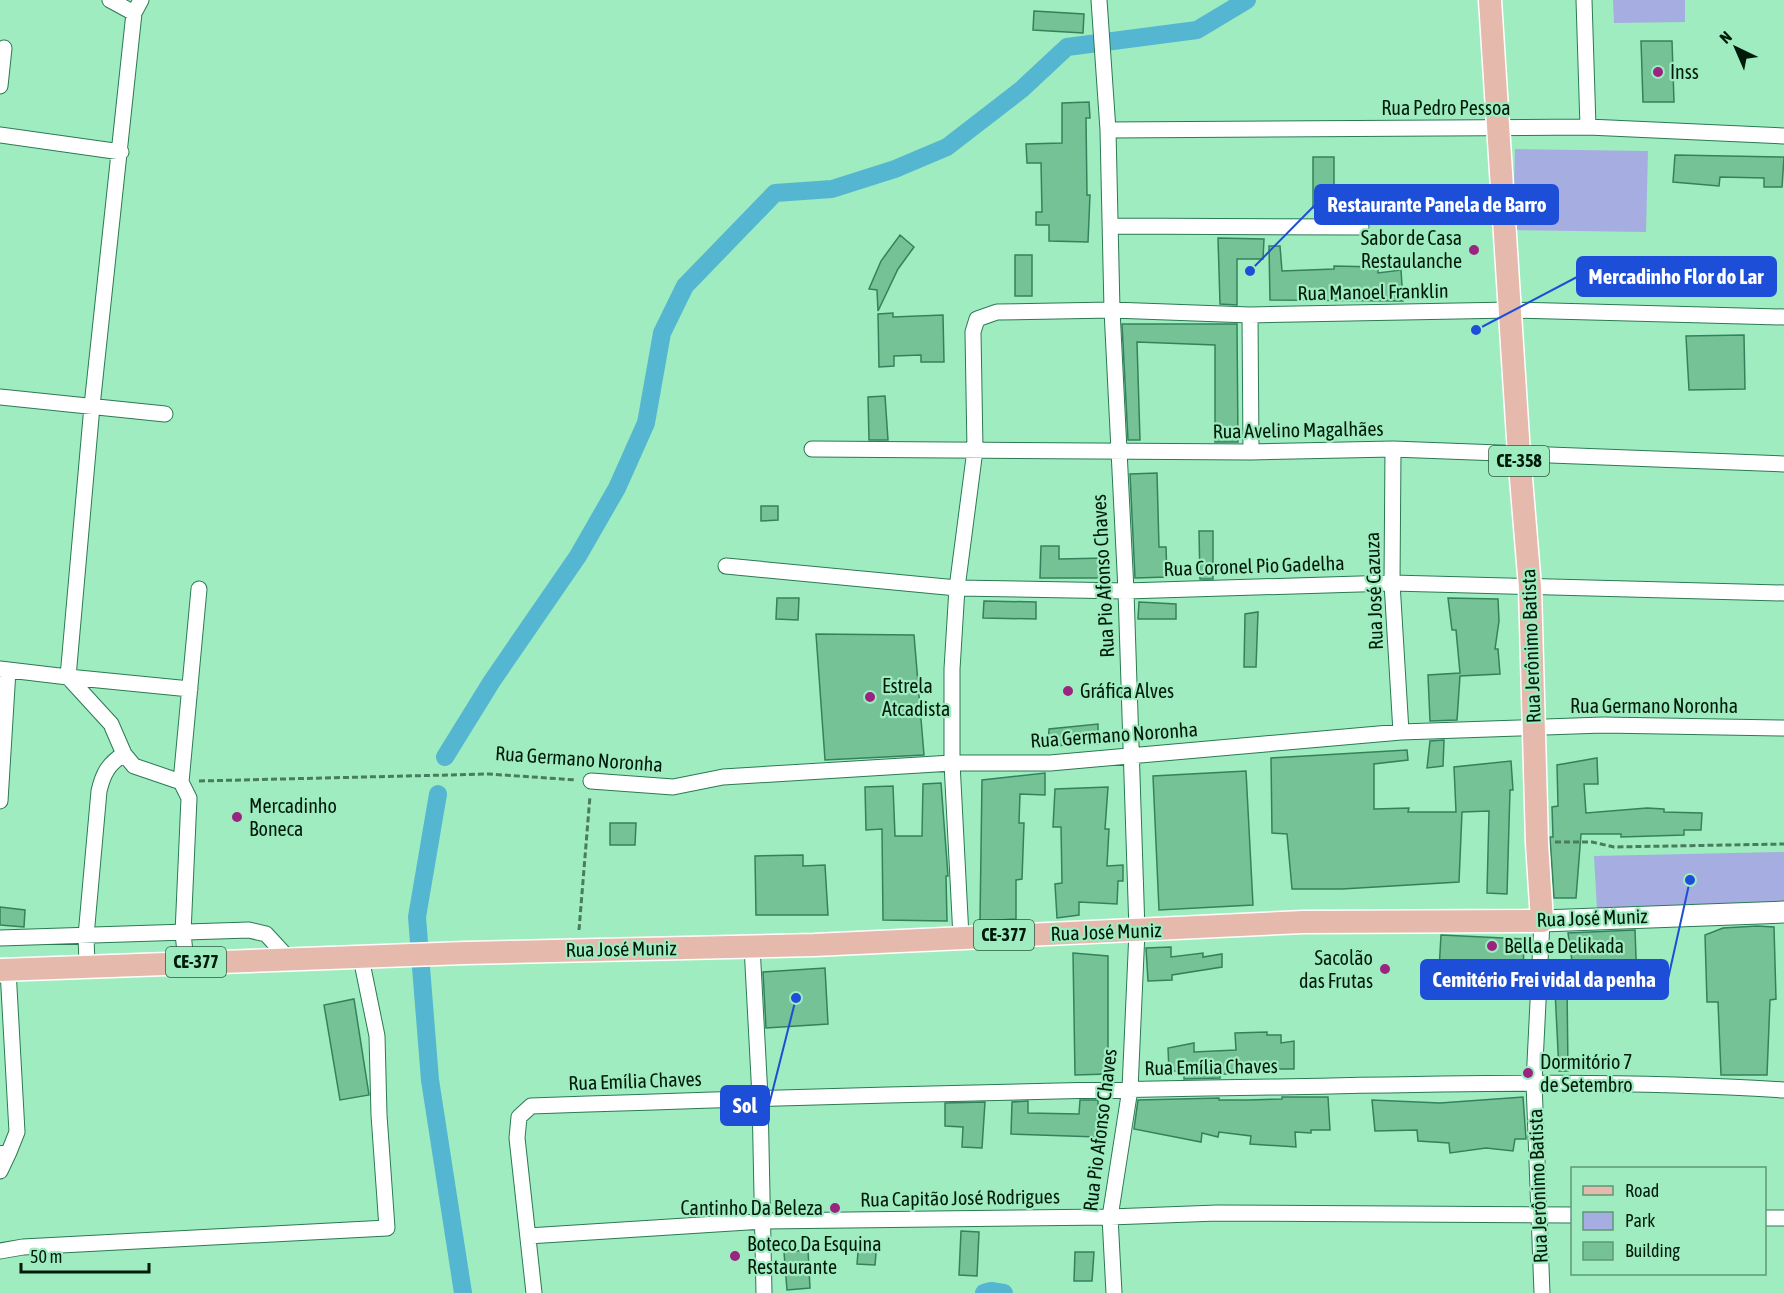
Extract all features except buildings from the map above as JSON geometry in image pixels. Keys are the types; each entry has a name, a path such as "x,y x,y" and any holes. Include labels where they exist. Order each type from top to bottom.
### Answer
{"main road":[{"name":"Rua Jerônimo Batista","path":"1490,0 1511,310 1518,454 1530,586 1537,843 1542,921"},
{"name":"Rua José Muniz","path":"361,958 465,953 752,946 1303,922 1542,921 1784,912"},
{"name":"CE-377","path":"4,970 87,965 361,958"}],"street":[{"path":"110,0 138,7 92,406 68,677 111,724 124,754 134,766 181,782"},
{"name":"Rua Pio Afonso Chaves","path":"1099,0 1108,130 1117,451 1126,591 1137,931 1130,1089 1110,1217 1114,1293"},
{"path":"1584,0 1588,127"},
{"path":"0,86 4,48"},
{"name":"Rua Pedro Pessoa","path":"1108,130 1588,127 1784,136"},
{"path":"0,135 121,152"},
{"path":"1110,226 1361,227"},
{"name":"Rua Manoel Franklin","path":"975,450 973,332 977,319 997,312 1112,310 1250,315 1511,310 1784,317"},
{"path":"1250,315 1251,452"},
{"path":"0,397 165,414"},
{"name":"Rua Avelino Magalhães","path":"812,449 1251,452 1393,449 1784,464"},
{"name":"Rua José Cazuza","path":"1393,449 1392,584 1401,732"},
{"path":"962,937 952,763 952,669 957,588 975,450"},
{"name":"Rua Coronel Pio Gadelha","path":"726,566 957,588 1126,591 1392,584 1784,593"},
{"path":"186,962 183,933 189,798 181,782 199,589"},
{"path":"0,801 4,670 190,689"},
{"name":"Rua Germano Noronha","path":"591,781 673,787 723,777 952,763 1050,763 1401,732 1604,725 1784,728"},
{"path":"87,965 86,936 99,791 106,770 124,754"},
{"name":"Rua Jerônimo Batista","path":"1542,921 1534,1083 1541,1215 1542,1293"},
{"path":"0,938 260,931 272,938 289,959"},
{"path":"752,946 760,1097 764,1293"},
{"path":"0,1251 23,1247 387,1228 379,1115 377,1036 361,958"},
{"path":"0,1171 4,1153 17,1132 4,970"},
{"name":"Rua Emília Chaves","path":"528,1236 522,1197 517,1125 523,1112 531,1106 760,1097 1534,1083 1686,1084 1784,1090"},
{"name":"Rua Capitão José Rodrigues","path":"528,1236 764,1221 1110,1217 1217,1213 1571,1215"},
{"path":"1766,1218 1784,1218"},
{"path":"528,1236 534,1293"}],"path":[{"name":"Rua Germano Noronha","path":"181,782 489,774 591,781"},
{"path":"577,950 591,781"},
{"path":"1537,843 1592,842 1614,847 1784,844"}],"green space":[{"path":"1613,0 1685,0 1685,22 1614,23"},
{"path":"1515,149 1648,151 1646,232 1513,230"},
{"path":"1784,852 1784,905 1597,909 1594,856"}],"waterway":[{"path":"445,757 492,681 578,556 617,488 646,423 662,333 685,286 775,193 832,189 895,169 947,147 1022,89 1067,47 1197,30 1247,0"},
{"path":"438,794 417,917 430,1080 463,1293"},
{"path":"984,1293 991,1291 1004,1293"}],"place":[{"name":"Inss","path":"1658,72"},
{"name":"Sabor de Casa Restaulanche","path":"1474,250"},
{"name":"Restaurante Panela de Barro","path":"1250,271"},
{"name":"Mercadinho Flor do Lar","path":"1476,330"},
{"name":"Gráfica Alves","path":"1068,691"},
{"name":"Estrela Atcadista","path":"870,697"},
{"name":"Mercadinho Boneca","path":"237,817"},
{"name":"Cemitério Frei vidal da penha","path":"1690,880"},
{"name":"Bella e Delikada","path":"1492,946"},
{"name":"Sacolão das Frutas","path":"1385,969"},
{"name":"Sol","path":"796,998"},
{"name":"Dormitório 7 de Setembro","path":"1528,1073"},
{"name":"Cantinho Da Beleza","path":"835,1208"},
{"name":"Boteco Da Esquina Restaurante","path":"735,1256"}]}
